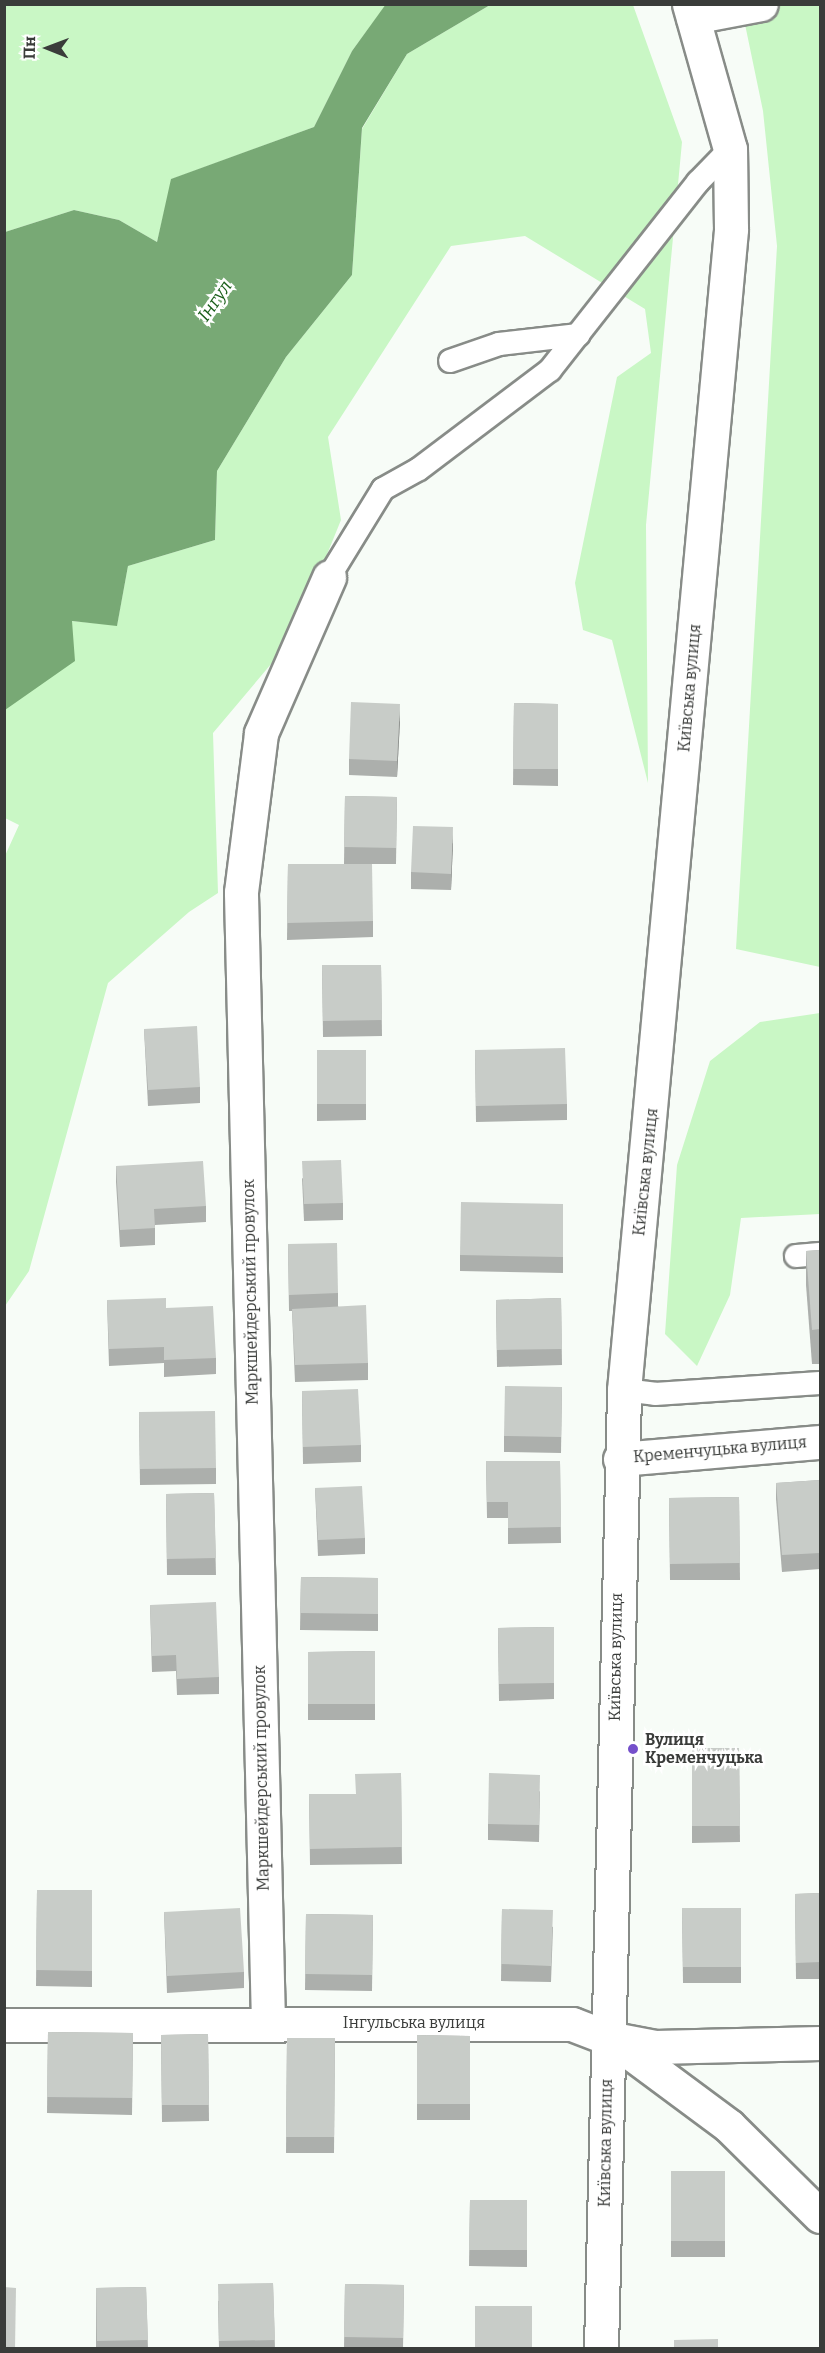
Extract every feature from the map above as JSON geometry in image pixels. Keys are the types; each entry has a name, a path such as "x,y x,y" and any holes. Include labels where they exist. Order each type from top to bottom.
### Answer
{"street":[{"path":"691,11 761,4"},
{"name":"Київська вулиця","path":"601,2349 620,1459 624,1390 731,229 730,149 691,11"},
{"name":"Маркшейдерський провулок","path":"268,2023 241,892 261,734 329,577"},
{"name":"Кременчуцька вулиця","path":"620,1459 820,1442"},
{"name":"Інгульська вулиця","path":"4,2025 572,2024 608,2037 655,2047 820,2043"},
{"path":"608,2037 729,2126 820,2216"}],"lane":[{"path":"329,577 383,489 419,469 550,370 698,182 730,149"},
{"path":"450,361 498,344 578,334"},
{"path":"796,1256 820,1254"},
{"path":"624,1390 655,1394 820,1383"}],"shaded area":[{"path":"4,5 386,5 352,51 314,127 172,179 157,242 119,220 74,210 5,232"},
{"path":"490,5 633,5 682,142 646,525 648,783 612,640 583,630 575,583 617,377 651,353 645,309 525,236 451,246 328,437 341,520 293,638 213,733 218,893 189,912 108,983 29,1271 5,1306 4,858 19,825 5,818 5,710 71,621 117,625 128,566 215,540 217,471 286,357 352,275 362,129 407,54"},
{"path":"741,5 820,5 820,967 736,949 777,246 763,111"},
{"path":"820,1013 820,1214 741,1218 730,1295 697,1366 665,1334 677,1165 710,1061 760,1022"}],"water":[{"name":"Інгул","path":"386,4 490,5 407,54 362,128 352,275 286,357 217,471 215,540 128,566 117,626 72,621 75,661 5,710 5,232 74,210 119,220 157,242 171,179 314,127 352,51"}],"building":[{"path":"351,702 400,704 397,761 349,759"},
{"path":"514,703 558,704 558,769 513,769"},
{"path":"345,796 397,797 396,848 344,847"},
{"path":"413,826 453,827 451,874 411,872"},
{"path":"288,864 372,864 373,921 287,923"},
{"path":"322,965 381,965 382,1020 323,1021"},
{"path":"197,1026 200,1087 148,1090 144,1029"},
{"path":"565,1048 567,1104 476,1106 475,1050"},
{"path":"317,1050 366,1050 366,1104 317,1104"},
{"path":"341,1160 343,1203 304,1204 302,1161"},
{"path":"203,1161 206,1206 154,1209 155,1228 120,1230 116,1166"},
{"path":"461,1202 563,1204 563,1257 460,1255"},
{"path":"337,1243 338,1293 289,1295 288,1244"},
{"path":"820,1250 820,1329 812,1330 806,1251"},
{"path":"166,1298 166,1308 213,1306 216,1358 164,1360 164,1347 109,1349 107,1300"},
{"path":"561,1298 562,1349 497,1350 496,1300"},
{"path":"366,1305 368,1363 295,1365 292,1309"},
{"path":"505,1386 562,1387 561,1437 504,1436"},
{"path":"358,1389 361,1445 303,1447 302,1391"},
{"path":"215,1411 216,1468 140,1469 139,1412"},
{"path":"486,1461 560,1461 561,1527 508,1528 508,1502 487,1502"},
{"path":"820,1480 820,1553 782,1555 776,1483"},
{"path":"362,1486 365,1538 318,1540 315,1488"},
{"path":"214,1493 216,1558 167,1559 166,1494"},
{"path":"739,1497 740,1563 670,1564 669,1498"},
{"path":"301,1577 378,1578 378,1614 300,1613"},
{"path":"216,1602 219,1677 177,1679 176,1655 152,1656 150,1605"},
{"path":"554,1627 554,1683 499,1684 498,1628"},
{"path":"375,1651 375,1704 308,1704 308,1652"},
{"path":"692,1748 739,1748 740,1826 692,1826"},
{"path":"401,1773 402,1847 310,1849 309,1794 356,1794 355,1774"},
{"path":"489,1773 540,1775 539,1825 488,1824"},
{"path":"37,1890 92,1890 92,1971 36,1970"},
{"path":"820,1893 820,1962 796,1963 795,1894"},
{"path":"240,1908 244,1972 167,1976 164,1912"},
{"path":"682,1908 741,1908 741,1967 683,1967"},
{"path":"502,1909 553,1910 551,1966 501,1964"},
{"path":"306,1914 373,1915 372,1975 305,1974"},
{"path":"48,2032 133,2033 132,2098 47,2097"},
{"path":"208,2034 209,2105 162,2105 161,2035"},
{"path":"417,2035 470,2036 470,2104 417,2104"},
{"path":"287,2038 335,2038 334,2137 286,2137"},
{"path":"671,2171 725,2171 725,2241 671,2241"},
{"path":"470,2200 527,2200 527,2250 469,2250"},
{"path":"273,2283 275,2340 219,2341 218,2284"},
{"path":"345,2284 404,2285 403,2338 344,2337"},
{"path":"4,2287 16,2288 15,2349 4,2349"},
{"path":"146,2287 148,2340 97,2341 96,2288"},
{"path":"475,2306 532,2306 532,2349 475,2349"},
{"path":"718,2339 718,2349 674,2349 674,2340"}],"place":[{"name":"Вулиця Кременчуцька","path":"633,1749"}]}
